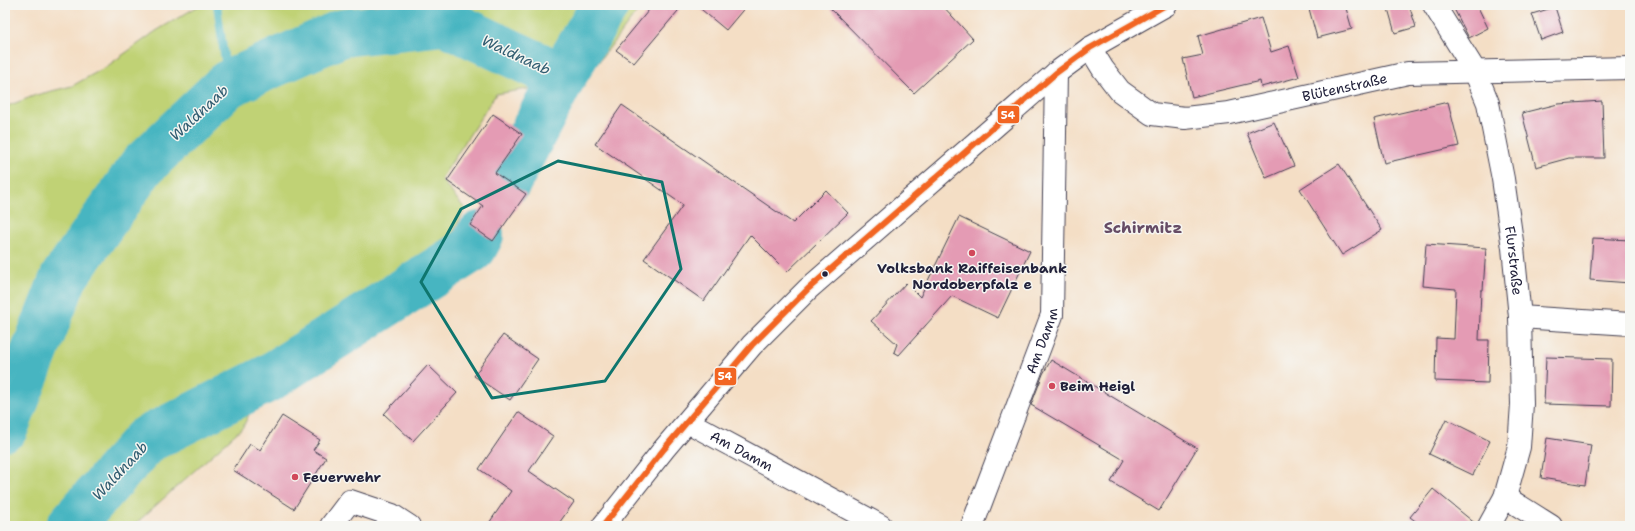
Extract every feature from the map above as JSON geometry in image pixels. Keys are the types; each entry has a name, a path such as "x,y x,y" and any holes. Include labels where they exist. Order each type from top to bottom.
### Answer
{"street":[{"path":"603,526 645,473 752,345 808,289 1056,72 1090,48 1166,5"},
{"name":"Flurstraße","path":"1434,5 1475,71 1488,103 1503,179 1513,248 1520,317 1522,404 1519,447 1504,497 1490,526"},
{"name":"Blütenstraße","path":"1090,48 1103,70 1120,91 1152,114 1185,118 1229,114 1408,73 1630,68"},
{"name":"Am Damm","path":"972,526 1052,315 1056,72"},
{"path":"1520,317 1630,324"},
{"name":"Am Damm","path":"688,422 881,526"},
{"path":"1504,497 1550,526"},
{"path":"331,526 350,502 392,515 409,526"}],"highlighted area":[{"path":"558,161 662,182 681,269 605,381 492,398 421,282 461,209"}],"green space":[{"path":"200,5 642,5 585,80 496,94 441,179 465,209 449,241 284,341 243,427 133,526 5,526 5,107 36,95 72,86 106,67 156,31"}],"building":[{"path":"653,5 683,5 634,63 616,50"},
{"path":"696,5 747,5 726,30"},
{"path":"827,5 942,5 973,39 914,93"},
{"path":"1308,5 1345,5 1352,29 1317,38"},
{"path":"1387,5 1409,5 1416,27 1395,33"},
{"path":"1452,5 1477,5 1488,28 1469,38"},
{"path":"1555,7 1563,32 1541,40 1532,14"},
{"path":"1261,18 1271,52 1289,46 1299,77 1261,87 1260,81 1192,97 1183,59 1203,55 1198,36"},
{"path":"1602,101 1604,158 1569,158 1536,167 1522,113 1558,104"},
{"path":"1448,102 1459,146 1384,163 1374,119"},
{"path":"622,105 793,223 826,190 848,213 787,272 750,235 704,301 644,259 683,205 595,144"},
{"path":"493,114 522,134 495,173 526,194 493,241 470,225 483,206 447,181"},
{"path":"1274,122 1294,166 1266,178 1247,133"},
{"path":"1339,164 1382,230 1342,255 1300,189"},
{"path":"959,217 1030,251 998,318 952,296 899,355 894,352 897,344 871,321 906,283 920,297"},
{"path":"1593,238 1630,240 1630,283 1590,280"},
{"path":"1426,244 1486,248 1483,290 1481,290 1479,340 1489,340 1488,383 1435,381 1436,338 1454,339 1456,289 1423,286"},
{"path":"503,335 538,359 510,400 474,376"},
{"path":"1546,357 1612,359 1611,406 1544,404"},
{"path":"1051,360 1197,448 1159,511 1111,482 1124,460 1031,405 1043,374"},
{"path":"428,365 457,393 413,441 384,414"},
{"path":"518,412 553,436 529,471 574,502 557,526 487,526 511,491 479,469"},
{"path":"282,416 320,440 313,450 326,458 294,509 233,470 250,444 260,450"},
{"path":"1446,419 1490,441 1473,475 1429,454"},
{"path":"1547,438 1591,445 1585,485 1541,478"},
{"path":"1433,489 1477,526 1422,526 1410,517"}],"waterway":[{"path":"217,5 228,84"},
{"name":"Waldnaab","path":"508,181 562,77 605,5"},
{"name":"Waldnaab","path":"5,427 64,277 142,166 228,84 342,33 445,22 562,77"},
{"name":"Waldnaab","path":"70,526 146,440 269,378 473,248 480,235"}],"transit line":[{"name":"54","path":"603,526 664,449 752,345 808,289 1056,73 1090,48 1166,5"}],"place":[{"name":"Volksbank Raiffeisenbank Nordoberpfalz e","path":"972,253"},
{"name":"Beim Heigl","path":"1052,386"},
{"name":"Feuerwehr","path":"295,477"}],"district":[{"name":"Schirmitz","path":"1143,227"}]}
